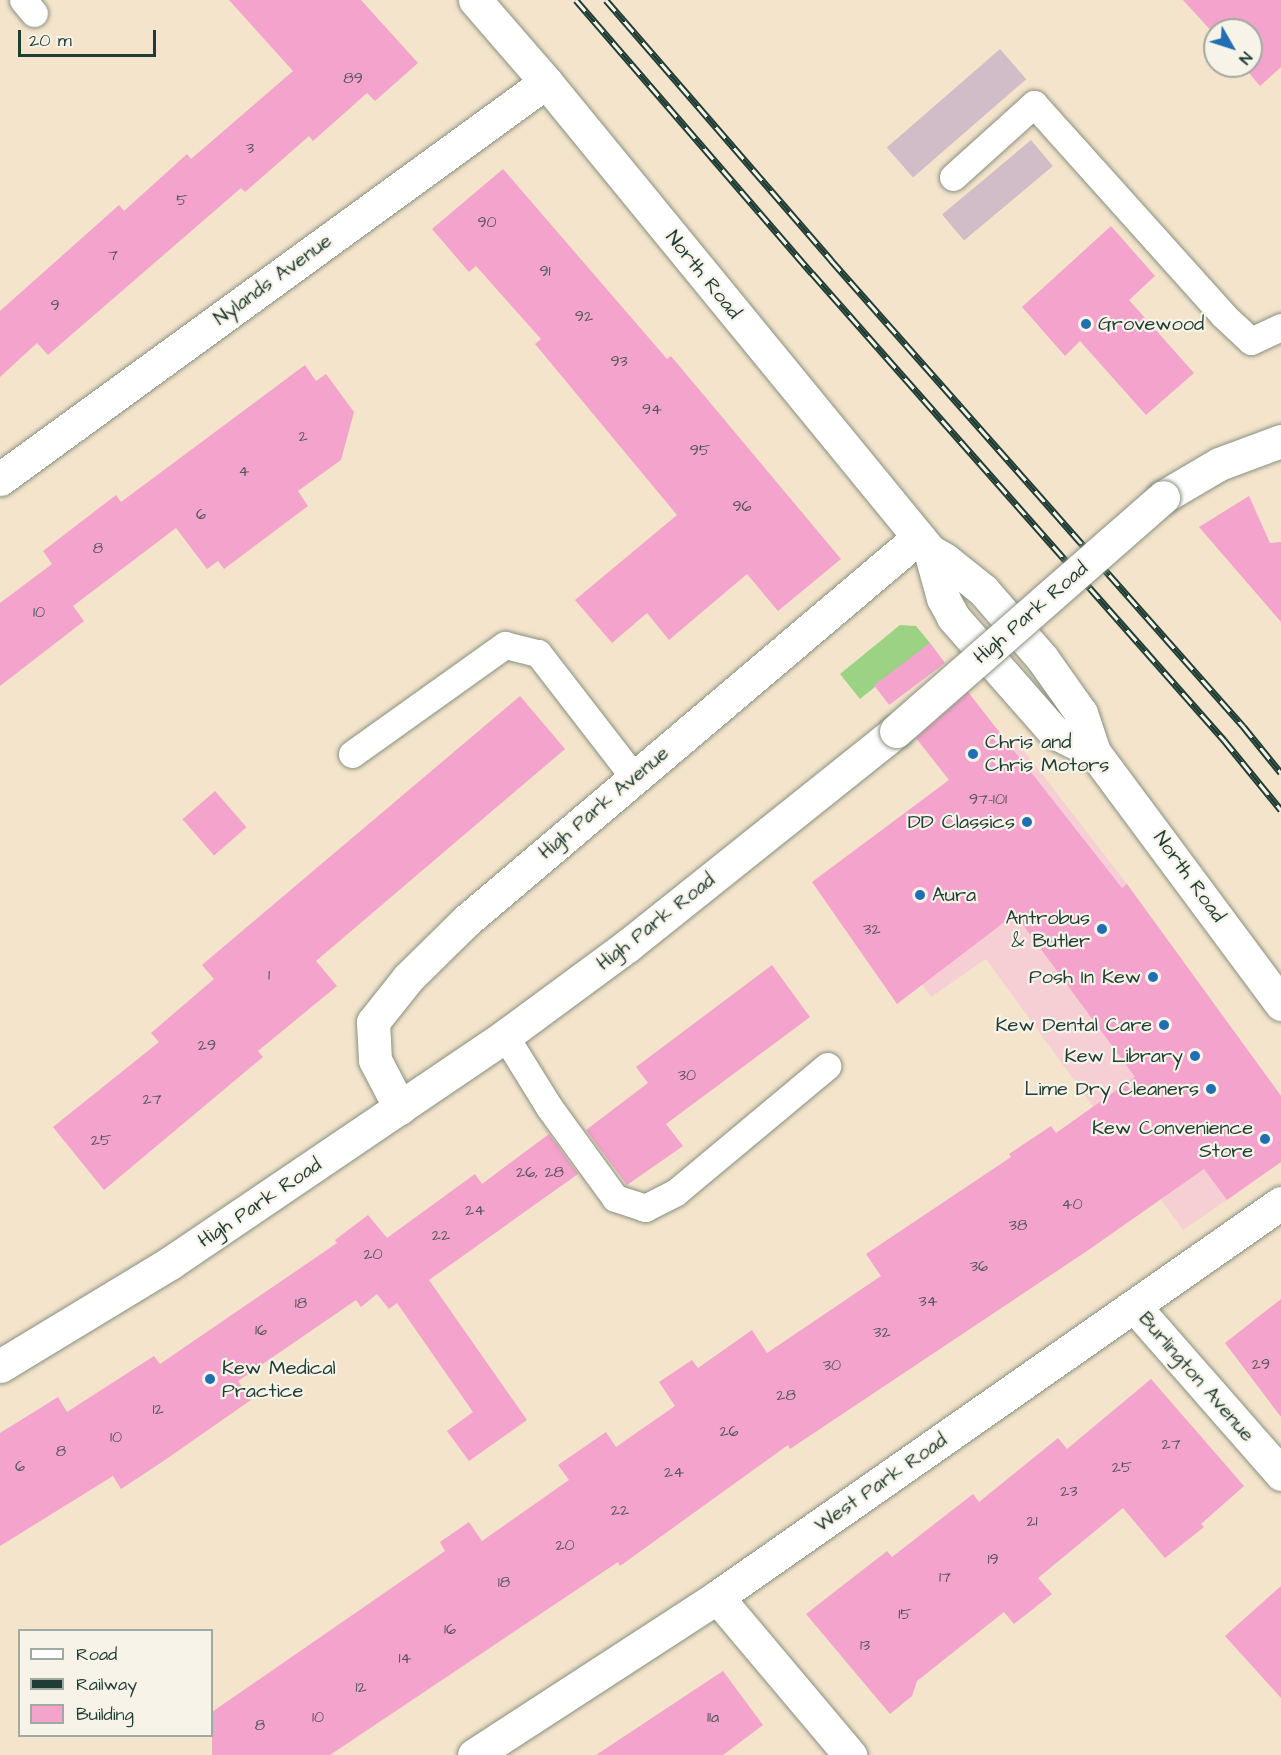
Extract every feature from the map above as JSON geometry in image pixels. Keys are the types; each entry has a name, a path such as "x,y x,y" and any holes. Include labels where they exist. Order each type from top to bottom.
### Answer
{"street":[{"name":"North Road","path":"475,0 546,82 924,544 943,598 953,617 1054,732 1094,752 1281,1004"},
{"name":"Nylands Avenue","path":"0,479 546,82"},
{"name":"High Park Road","path":"0,1366 170,1263 505,1036 627,946 896,730 1163,497 1219,464 1281,441"},
{"name":"High Park Avenue","path":"400,1108 375,1060 373,1022 408,978 467,920 634,777 924,544"},
{"name":"West Park Road","path":"474,1755 717,1597 1281,1203"},
{"name":"Burlington Avenue","path":"1135,1307 1281,1474"},
{"path":"717,1597 850,1755"}],"lane":[{"path":"953,177 1034,104 1223,315 1251,341 1281,327"},
{"path":"352,754 505,645 538,653 634,777"},
{"path":"505,1036 549,1107 615,1198 645,1208 676,1192 827,1066"}],"shaded area":[{"path":"1000,49 1026,79 913,178 887,147"},
{"path":"1031,140 1053,166 964,241 942,215"},
{"path":"1018,743 1127,884 1281,1096 1281,1162 1183,1230 986,959 931,997 844,877"}],"green space":[{"path":"900,625 916,626 930,643 860,699 840,674"}],"building":[{"path":"229,0 361,0 418,63 375,101 367,93 313,141 309,136 245,192 241,188 48,355 37,343 0,377 0,311 119,205 124,211 187,154 191,159 293,71"},
{"path":"1183,0 1281,0 1281,67 1260,86 1253,78 1263,78 1263,18 1203,18 1203,22"},
{"path":"503,169 667,359 671,356 841,559 778,611 747,574 669,640 647,613 612,643 575,600 677,515 535,344 541,339 476,266 469,272 432,229"},
{"name":"Grovewood","path":"1111,226 1155,276 1129,300 1194,373 1146,415 1080,341 1065,356 1022,307"},
{"path":"305,365 316,381 326,374 354,412 341,460 298,491 308,506 224,569 218,561 207,569 176,528 73,606 84,621 0,686 0,603 52,564 43,551 116,495 121,502"},
{"path":"1249,496 1270,543 1281,542 1281,622 1199,527"},
{"path":"930,643 945,663 889,705 874,685"},
{"path":"968,692 1122,888 1127,884 1281,1096 1281,1162 1227,1200 1204,1169 1087,1251 790,1449 788,1445 620,1566 618,1562 330,1755 212,1755 213,1711 445,1551 440,1542 469,1522 482,1541 569,1480 558,1465 606,1432 616,1447 675,1406 659,1382 692,1360 698,1368 752,1330 767,1353 881,1276 866,1254 1011,1157 1009,1154 1051,1126 1056,1133 1135,1077 1015,914 897,1004 812,882 949,780 916,738"},
{"path":"520,696 565,749 316,961 337,986 258,1051 263,1057 104,1190 53,1127 159,1042 151,1033 214,979 202,965"},
{"path":"215,791 246,827 214,855 183,819"},
{"path":"772,965 810,1017 666,1124 683,1146 627,1185 586,1130 648,1083 636,1067"},
{"path":"549,1134 578,1174 429,1280 527,1420 469,1461 447,1431 473,1412 397,1303 389,1309 377,1294 361,1307 356,1300 238,1381 251,1400 162,1462 121,1489 113,1476 0,1546 0,1433 58,1397 67,1412 154,1356 160,1364 337,1243 335,1240 368,1215 387,1238 475,1174 482,1184"},
{"path":"1281,1299 1281,1417 1225,1343"},
{"path":"1151,1379 1244,1486 1201,1524 1204,1527 1165,1558 1123,1508 1038,1578 1052,1594 1014,1624 1004,1612 917,1681 912,1696 890,1714 806,1614 887,1551 892,1557 973,1494 979,1502 1058,1438 1067,1449"},
{"path":"1281,1586 1281,1698 1225,1636"},
{"path":"723,1671 763,1725 723,1755 596,1755"}],"railway":[{"path":"576,0 812,273 1224,740 1281,810"},
{"path":"606,0 831,260 1243,726 1281,773"}],"place":[{"name":"Grovewood","path":"1086,324"},
{"name":"Chris and Chris Motors","path":"973,754"},
{"name":"DD Classics","path":"1027,822"},
{"name":"Aura","path":"920,895"},
{"name":"Antrobus & Butler","path":"1102,929"},
{"name":"Posh In Kew","path":"1153,977"},
{"name":"Kew Dental Care","path":"1164,1025"},
{"name":"Kew Library","path":"1195,1056"},
{"name":"Lime Dry Cleaners","path":"1211,1089"},
{"name":"Kew Convenience Store","path":"1265,1139"},
{"name":"Kew Medical Practice","path":"210,1379"}]}
